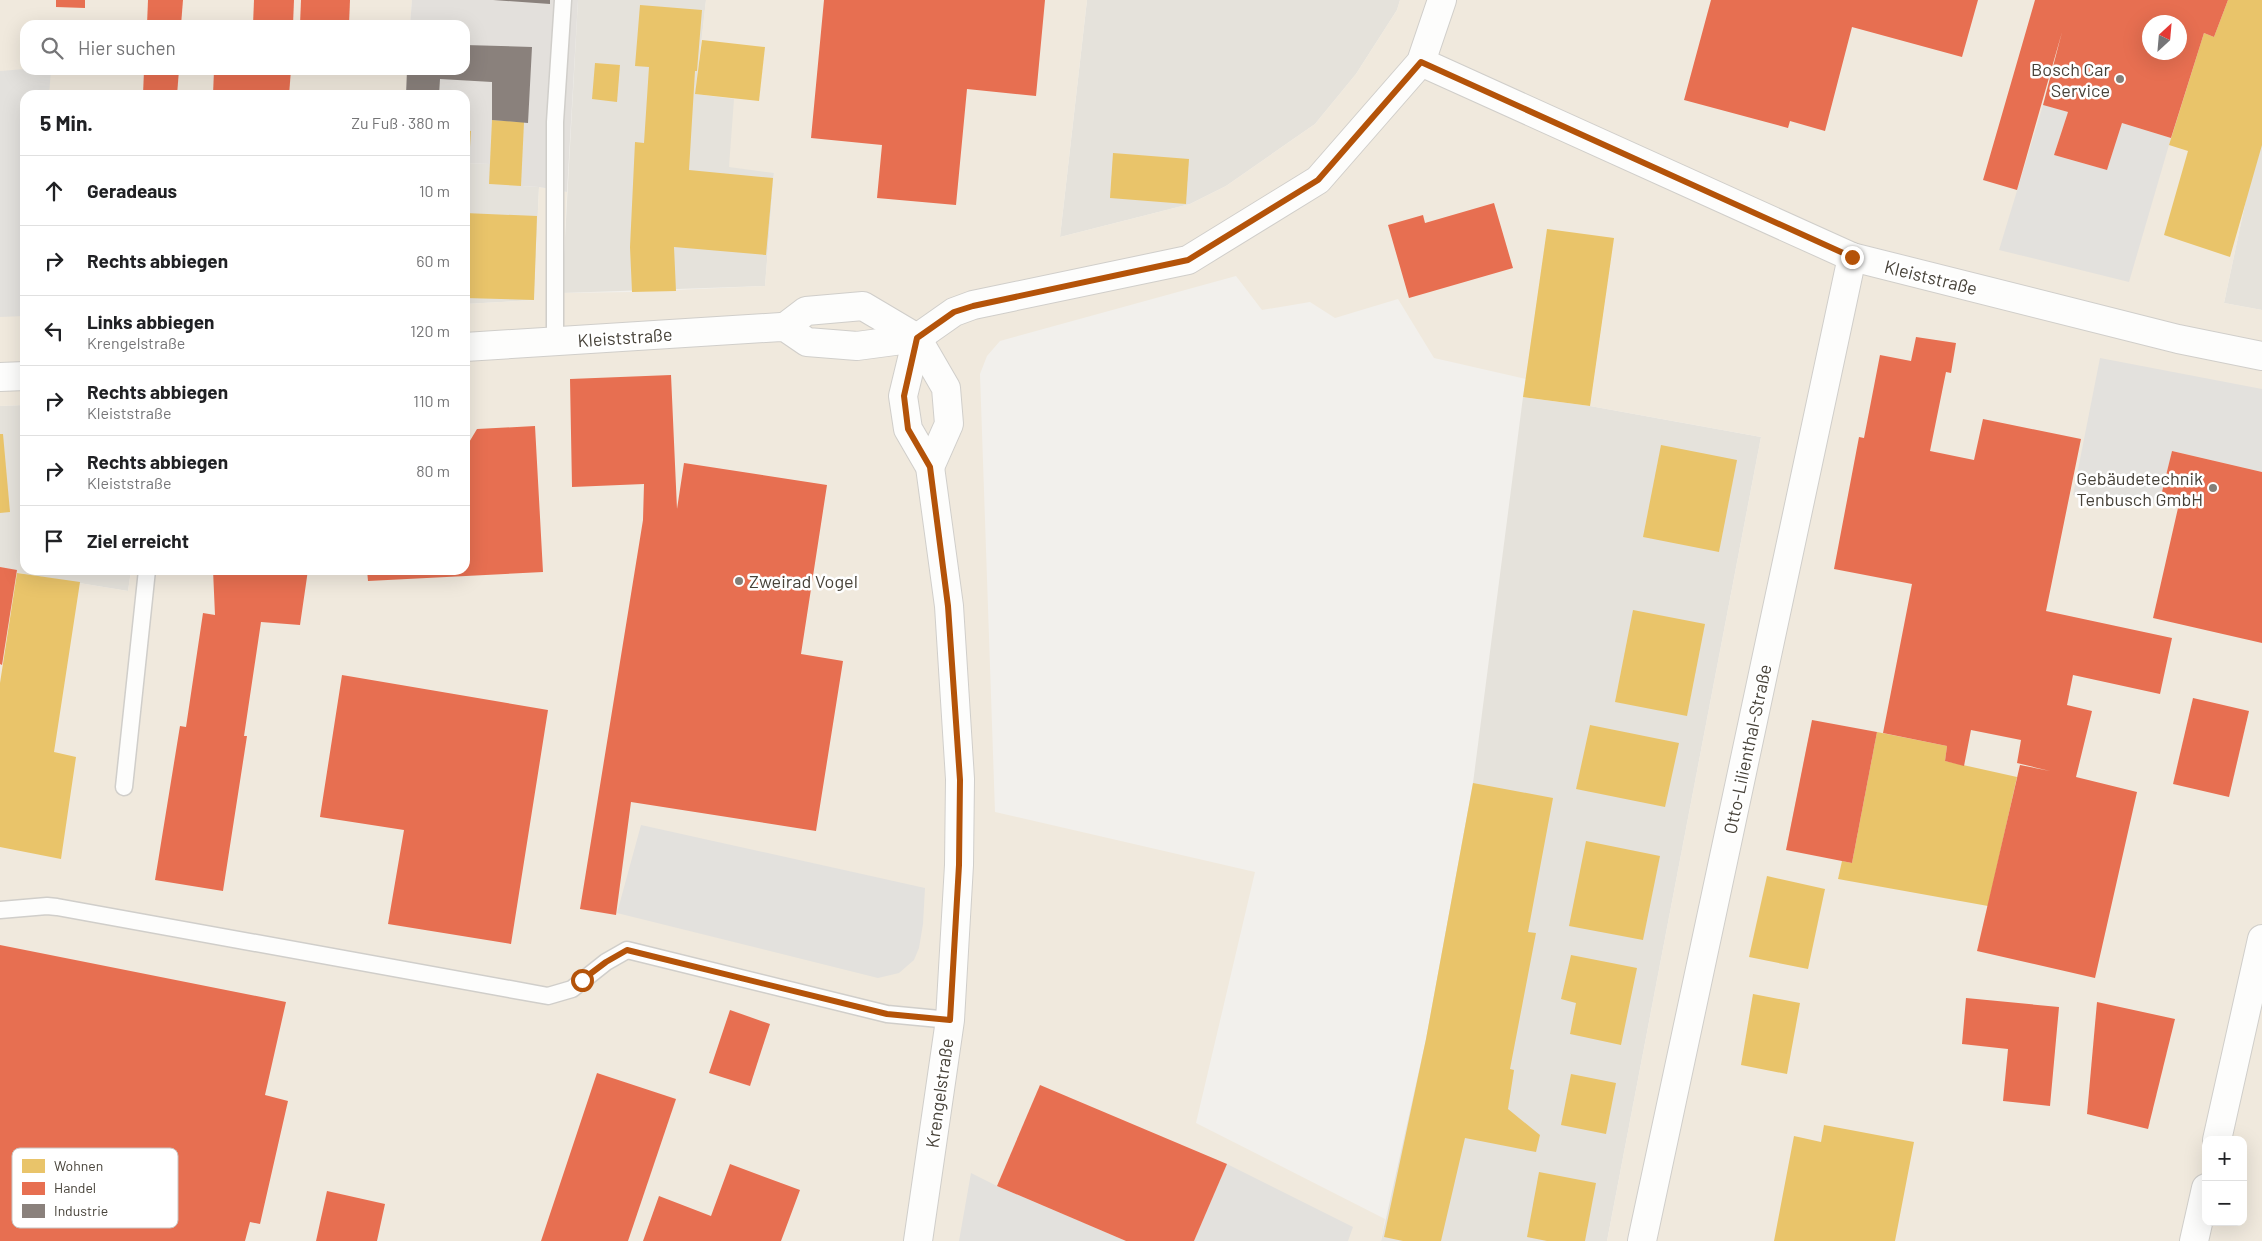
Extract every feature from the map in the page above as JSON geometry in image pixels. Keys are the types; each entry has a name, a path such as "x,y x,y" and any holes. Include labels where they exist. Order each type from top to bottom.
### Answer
{"street":[{"path":"930,467 949,424 946,388 917,338 863,306 806,311 785,328 807,342 857,346 917,338 954,312 973,306 1188,260 1318,180 1421,62 1442,0"},
{"name":"Kleiststraße","path":"1421,62 1852,257 2178,339 2262,356"},
{"name":"Otto-Lilienthal-Straße","path":"1642,1241 1852,257"},
{"name":"Kleiststraße","path":"470,347 785,328"},
{"name":"Krengelstraße","path":"917,338 904,396 908,429 930,467 948,606 960,780 959,865 950,1020 918,1241"},
{"path":"0,378 20,376"},
{"path":"2218,1136 2262,939"},
{"path":"2194,1241 2202,1206"}],"lane":[{"path":"555,342 554,122 563,0"},
{"path":"124,787 147,575"},
{"path":"0,910 47,906 57,907 548,996 572,989 606,962 627,950 887,1014 950,1020"}],"shaded area":[{"path":"0,0 412,0 410,20 20,20 20,75 408,75 406,90 20,90 20,405 0,406"},
{"path":"412,0 578,0 567,192 539,187 489,184 489,164 470,163 470,90 406,90 408,75 470,75 470,20 410,20"},
{"path":"578,0 706,0 696,94 734,98 774,173 765,286 562,293"},
{"path":"706,0 1087,0 1060,237 1190,204 1226,186 1315,124 1356,74 1397,10 1400,0 2262,0 2251,176 2224,303 2262,310 2262,1241 1607,1241 1761,437 1590,406 1523,397 1526,379 1434,358 1398,299 1335,318 1310,302 1262,310 1236,276 1000,341 987,356 980,374 995,812 1255,872 1196,1123 1385,1219 1381,1241 0,1241 0,570 20,573 20,575 30,575 128,591 130,575 470,575 470,304 534,300 539,187 567,192 562,293 765,286 774,173 729,167 734,99 695,94"},
{"path":"1087,0 1400,0 1397,10 1356,74 1315,124 1226,186 1190,204 1060,237"},
{"path":"20,69 20,75 51,75 49,90 20,90 20,316 0,317 0,71"},
{"path":"2043,105 2068,112 2054,155 2107,170 2122,123 2171,138 2129,282 1999,250"},
{"path":"2262,141 2262,310 2224,303 2251,176"},
{"path":"470,163 489,164 489,184 539,187 534,300 470,304"},
{"path":"2100,358 2262,389 2262,472 2172,451 2159,504 2073,495"},
{"path":"1523,397 1590,406 1761,437 1607,1241 1381,1241 1426,1039 1473,783"},
{"path":"20,405 20,573 0,570 0,406"},
{"path":"30,575 130,575 128,591"},
{"path":"641,825 925,888 923,924 919,948 914,960 899,973 878,978 617,913"},
{"path":"1227,1164 1353,1227 1348,1241 1194,1241"},
{"path":"971,1173 997,1186 1126,1241 959,1241"}],"building: Wohnen":[{"path":"2228,0 2262,0 2262,145 2230,257 2164,235 2188,151 2169,145 2204,33 2214,37"},
{"path":"640,5 702,10 697,71 695,71 689,170 773,178 766,255 674,247 676,291 632,292 630,247 635,142 644,143 649,67 635,66"},
{"path":"702,40 765,47 759,101 695,94"},
{"path":"595,63 620,65 617,102 592,99"},
{"path":"492,120 524,122 521,186 489,184"},
{"path":"1113,153 1189,159 1186,204 1110,198"},
{"path":"470,213 537,216 534,300 470,298"},
{"path":"1547,229 1614,238 1590,406 1523,397"},
{"path":"0,434 3,434 10,512 0,513"},
{"path":"1661,445 1737,460 1719,552 1643,537"},
{"path":"17,573 20,575 80,582 54,752 76,757 61,859 0,847 0,683"},
{"path":"1633,610 1705,624 1687,716 1615,702"},
{"path":"1590,725 1679,743 1665,807 1576,789"},
{"path":"1877,732 1947,746 1945,761 2017,777 1988,906 1838,879 1842,861 1852,863"},
{"path":"1473,783 1553,798 1528,932 1536,933 1510,1069 1514,1070 1508,1109 1540,1135 1536,1152 1465,1138 1441,1241 1403,1241 1384,1237 1426,1039"},
{"path":"1586,841 1660,856 1643,940 1569,926"},
{"path":"1767,876 1825,889 1808,969 1749,957"},
{"path":"1571,955 1637,968 1621,1045 1570,1034 1576,1003 1561,999"},
{"path":"1753,994 1800,1003 1787,1074 1741,1065"},
{"path":"1571,1074 1616,1083 1606,1134 1561,1125"},
{"path":"1824,1125 1914,1142 1895,1241 1774,1241 1794,1136 1821,1142"},
{"path":"1539,1172 1596,1183 1585,1241 1547,1241 1527,1237"}],"building: Handel":[{"path":"56,0 85,0 85,8 56,7"},
{"path":"148,0 183,0 181,20 147,20"},
{"path":"254,0 294,0 293,20 253,20"},
{"path":"301,0 350,0 349,20 300,20"},
{"path":"824,0 1045,0 1036,96 967,89 956,205 877,198 882,145 811,138"},
{"path":"1711,0 1978,0 1962,57 1852,27 1825,131 1790,121 1788,128 1684,100"},
{"name":"Bosch Car Service","path":"2035,0 2228,0 2214,37 2204,33 2171,138 2122,123 2107,170 2054,155 2068,112 2043,105 2062,32 2017,190 1983,180"},
{"path":"144,75 179,75 177,90 143,90"},
{"path":"214,75 291,75 289,90 213,90"},
{"path":"1494,203 1513,268 1409,298 1388,225 1423,215 1425,223"},
{"path":"1916,337 1956,343 1951,373 1946,372 1930,451 1974,460 1983,419 2081,439 2046,611 2172,638 2160,694 2073,675 2067,705 2092,711 2076,777 2137,792 2095,978 1977,951 2020,765 2050,771 2017,763 2021,740 1971,730 1964,766 1945,761 1947,746 1883,733 1912,584 1834,569 1859,437 1864,438 1880,355 1911,361"},
{"name":"Zweirad Vogel","path":"671,375 677,509 684,463 827,485 801,654 843,661 816,831 631,802 616,915 580,909 643,520 644,484 572,487 570,379"},
{"path":"535,426 543,572 368,581 367,575 470,575 470,441 477,429"},
{"path":"2172,451 2262,472 2262,643 2153,618 2178,508 2159,504"},
{"path":"0,567 17,570 2,665 0,664"},
{"path":"213,575 307,575 300,625 261,622 244,736 247,736 223,891 155,880 180,726 186,727 203,613 215,615"},
{"path":"342,675 548,710 511,944 388,924 404,830 320,817"},
{"path":"2193,698 2249,711 2229,797 2173,784"},
{"path":"1812,720 1877,732 1852,863 1786,850"},
{"path":"0,945 286,1002 265,1095 288,1101 260,1224 250,1222 245,1241 0,1241"},
{"path":"1966,998 2059,1007 2050,1106 2003,1101 2008,1049 1962,1044"},
{"path":"2097,1002 2175,1019 2148,1129 2087,1114"},
{"path":"730,1010 770,1024 750,1086 709,1073"},
{"path":"597,1073 676,1099 628,1241 541,1241"},
{"path":"1040,1085 1227,1164 1194,1241 1126,1241 997,1186"},
{"path":"730,1164 800,1190 781,1241 643,1241 659,1196 711,1216"},
{"path":"327,1191 385,1204 377,1241 316,1241"}],"building: Industrie":[{"path":"493,0 550,0 550,4"},
{"path":"470,45 532,47 528,123 492,120 492,82 440,79 439,90 406,90 407,75 470,75"}],"place":[{"name":"Bosch Car Service","path":"2120,79"},
{"name":"Gebäudetechnik Tenbusch GmbH","path":"2213,488"},
{"name":"Zweirad Vogel","path":"739,581"}],"route":[{"path":"582,980 606,962 627,950 887,1014 950,1020 959,865 960,780 948,606 930,467 908,429 904,396 917,338 954,312 973,306 1188,260 1318,180 1421,62 1852,257"}]}
